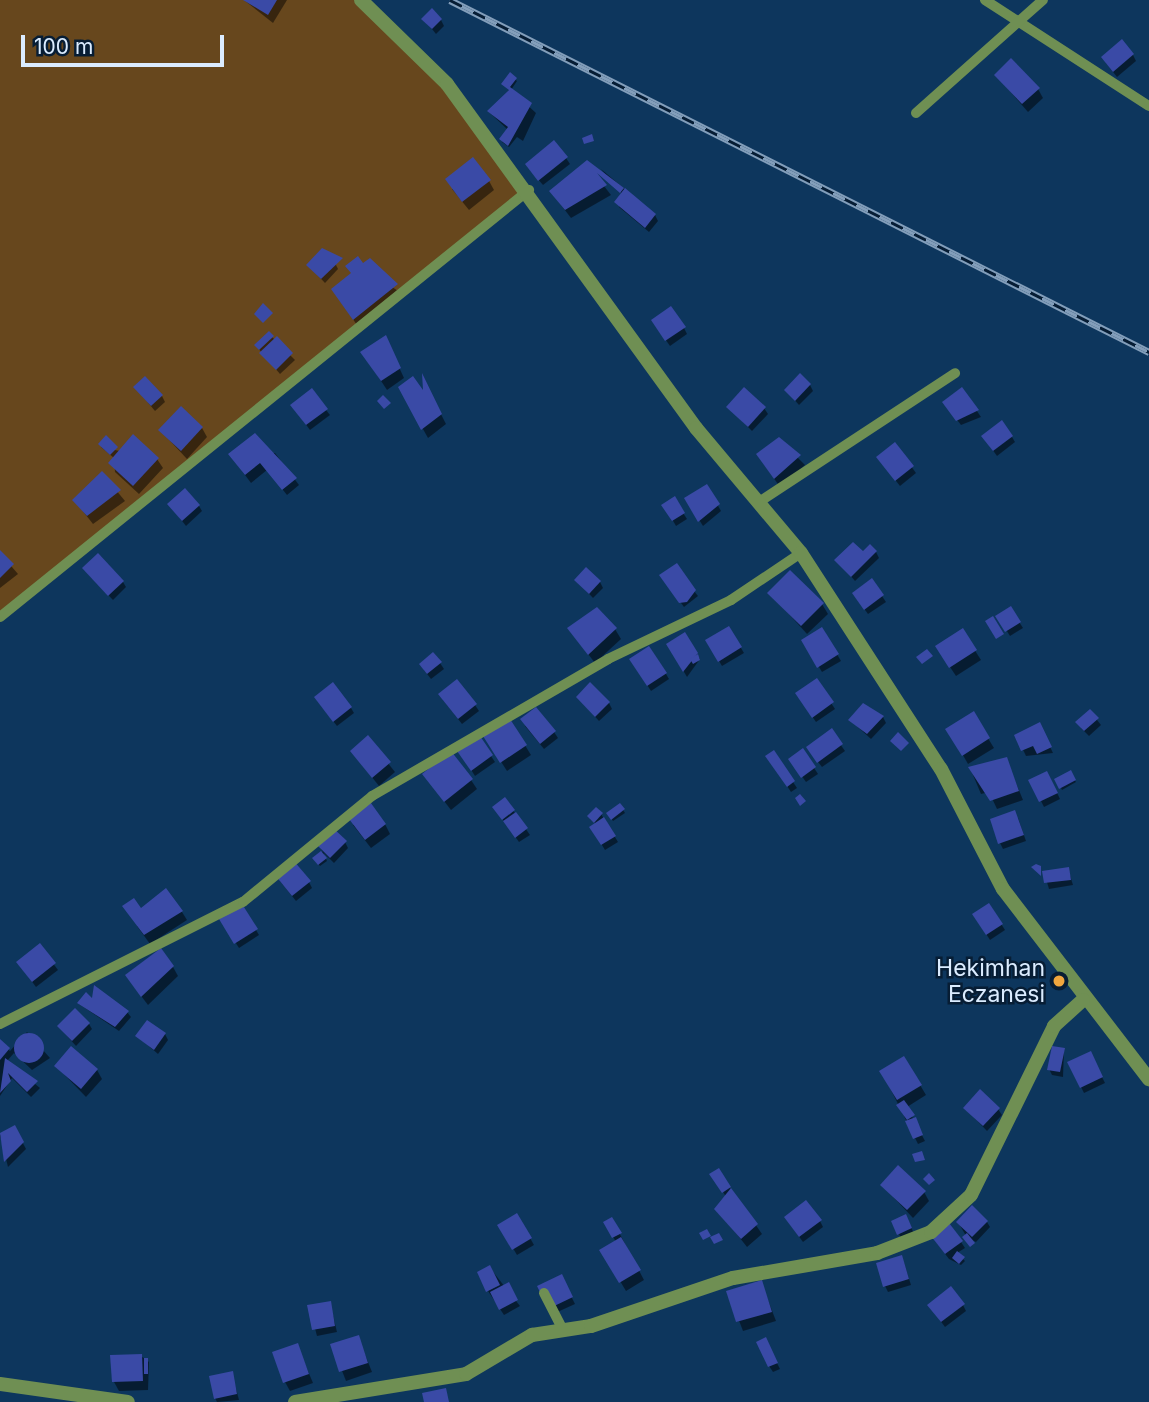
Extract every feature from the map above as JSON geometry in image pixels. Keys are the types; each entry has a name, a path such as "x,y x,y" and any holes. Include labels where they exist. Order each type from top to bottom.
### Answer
{"street":[{"path":"361,0 447,84 528,190 696,428 762,500 802,553 941,769 1003,889 1083,1000 1149,1079"},
{"path":"985,0 1020,20 1149,106"},
{"path":"916,113 1043,0"},
{"path":"0,617 528,190"},
{"path":"762,500 955,373"},
{"path":"0,1024 243,902 372,796 608,659 731,600 802,553"},
{"path":"295,1402 466,1374 531,1335 563,1330 733,1278 877,1253 931,1232 971,1195 1054,1026 1083,1000"},
{"path":"544,1293 563,1330"},
{"path":"0,1384 128,1402"}],"shaded area":[{"path":"0,0 369,0 529,190 0,618"}],"building":[{"path":"243,0 277,0 268,15"},
{"path":"432,8 442,19 432,29 421,19"},
{"path":"1122,39 1134,54 1113,72 1101,57"},
{"path":"1011,58 1040,88 1022,104 994,75"},
{"path":"510,72 517,78 510,87 532,103 508,146 499,139 508,127 487,111 509,90 501,84"},
{"path":"592,134 594,141 584,144 582,138"},
{"path":"554,140 568,157 538,181 525,164"},
{"path":"473,157 491,180 462,202 445,179"},
{"path":"587,160 624,188 620,193 597,173 607,185 565,210 549,191"},
{"path":"625,188 656,214 645,228 614,202"},
{"path":"322,248 343,258 321,279 306,265"},
{"path":"358,256 363,263 370,258 398,284 353,320 331,289 351,273 345,266"},
{"path":"263,303 273,313 263,323 254,314"},
{"path":"671,306 686,327 665,341 651,320"},
{"path":"269,331 274,336 259,350 254,345"},
{"path":"386,335 401,368 381,381 360,352"},
{"path":"277,336 293,353 276,370 259,353"},
{"path":"422,373 442,414 421,430 398,387 413,376 423,390"},
{"path":"800,373 811,384 795,401 784,390"},
{"path":"145,376 163,395 151,406 133,387"},
{"path":"744,387 766,407 748,427 726,407"},
{"path":"962,387 979,410 956,421 942,402"},
{"path":"312,388 328,409 306,425 290,405"},
{"path":"383,395 391,403 384,409 377,401"},
{"path":"181,406 203,427 181,451 158,430"},
{"path":"1002,420 1013,436 993,451 981,436"},
{"path":"255,433 297,478 282,490 260,463 245,475 228,454"},
{"path":"133,434 159,458 133,486 108,463"},
{"path":"106,435 118,447 110,455 98,444"},
{"path":"779,437 801,455 774,479 756,454"},
{"path":"895,442 914,466 895,481 876,457"},
{"path":"102,471 121,490 87,516 72,500"},
{"path":"707,484 720,504 698,522 684,498"},
{"path":"185,488 200,505 182,521 167,504"},
{"path":"675,496 685,513 672,521 661,505"},
{"path":"853,542 863,551 870,544 877,551 851,577 834,560"},
{"path":"0,550 14,564 0,578"},
{"path":"98,553 124,581 108,596 82,568"},
{"path":"677,563 696,590 687,602 679,603 659,575"},
{"path":"586,567 601,581 589,594 574,580"},
{"path":"790,570 824,603 801,626 767,593"},
{"path":"872,578 884,595 864,610 852,593"},
{"path":"1011,606 1021,622 1005,632 995,616"},
{"path":"597,607 617,628 588,655 567,628"},
{"path":"993,616 1004,634 996,639 985,621"},
{"path":"729,626 742,647 718,662 705,640"},
{"path":"822,627 839,654 817,668 801,640"},
{"path":"963,628 977,650 949,668 935,646"},
{"path":"685,632 698,653 683,672 666,644"},
{"path":"649,646 667,673 647,686 629,659"},
{"path":"927,649 933,656 922,664 916,657"},
{"path":"433,652 442,662 427,674 419,664"},
{"path":"698,654 700,660 693,664 690,659"},
{"path":"817,678 834,702 812,718 795,693"},
{"path":"457,679 477,704 458,719 438,694"},
{"path":"333,682 352,707 333,722 314,697"},
{"path":"590,682 610,702 595,717 576,697"},
{"path":"863,703 884,716 867,734 848,720"},
{"path":"536,707 556,731 540,744 520,719"},
{"path":"1090,709 1099,718 1084,731 1075,722"},
{"path":"974,711 990,738 962,756 945,729"},
{"path":"510,719 527,745 500,763 483,736"},
{"path":"1040,722 1052,747 1037,754 1033,746 1021,751 1014,735"},
{"path":"832,728 843,744 817,763 806,747"},
{"path":"898,732 909,743 901,751 890,741"},
{"path":"368,735 391,762 372,778 350,751"},
{"path":"480,736 493,755 471,771 457,751"},
{"path":"803,748 816,767 801,778 788,759"},
{"path":"774,750 795,781 787,787 765,756"},
{"path":"451,751 473,779 444,802 422,774"},
{"path":"1007,757 1019,791 990,801 968,767"},
{"path":"1071,770 1076,780 1059,789 1054,779"},
{"path":"1047,771 1058,793 1039,802 1028,780"},
{"path":"800,794 806,801 800,806 795,798"},
{"path":"505,797 515,810 502,820 492,807"},
{"path":"368,799 386,824 365,840 346,815"},
{"path":"620,803 625,809 611,820 606,813"},
{"path":"596,807 603,813 594,823 587,816"},
{"path":"1015,810 1024,835 998,844 990,819"},
{"path":"516,812 528,828 515,838 503,821"},
{"path":"604,817 616,836 601,845 589,827"},
{"path":"332,827 347,841 330,858 316,844"},
{"path":"321,851 327,858 318,865 312,858"},
{"path":"293,860 311,881 292,896 275,875"},
{"path":"1036,864 1041,866 1041,876 1031,867"},
{"path":"1069,867 1071,880 1044,883 1042,871"},
{"path":"166,888 183,911 144,935 122,906 134,898 141,908"},
{"path":"989,903 1003,924 986,935 972,914"},
{"path":"242,904 258,929 234,944 219,919"},
{"path":"40,943 56,963 32,982 16,962"},
{"path":"161,948 174,966 141,997 125,975"},
{"path":"94,985 129,1011 115,1027 77,1003 86,992 92,998"},
{"path":"75,1008 90,1023 72,1041 57,1026"},
{"path":"147,1020 166,1033 154,1050 135,1036"},
{"path":"29,1033 40,1037 44,1048 40,1059 29,1063 18,1059 14,1048 18,1037"},
{"path":"0,1039 10,1048 0,1060"},
{"path":"71,1046 98,1069 81,1089 54,1066"},
{"path":"1052,1046 1065,1048 1060,1072 1047,1070"},
{"path":"1091,1051 1103,1077 1080,1088 1067,1062"},
{"path":"904,1056 922,1085 897,1100 879,1071"},
{"path":"5,1058 38,1081 27,1092 8,1073 11,1081 0,1093"},
{"path":"980,1089 1000,1108 983,1126 963,1108"},
{"path":"904,1100 915,1115 907,1120 896,1105"},
{"path":"916,1117 923,1135 913,1139 905,1121"},
{"path":"15,1125 24,1142 4,1162 0,1133"},
{"path":"922,1151 925,1160 915,1162 912,1154"},
{"path":"898,1165 926,1191 907,1210 880,1185"},
{"path":"719,1168 731,1187 722,1193 709,1174"},
{"path":"929,1173 935,1180 929,1185 923,1179"},
{"path":"731,1188 758,1224 741,1239 714,1209"},
{"path":"806,1200 822,1220 799,1237 784,1217"},
{"path":"972,1205 988,1221 972,1237 956,1222"},
{"path":"517,1213 532,1238 512,1250 497,1225"},
{"path":"906,1214 912,1228 897,1235 891,1221"},
{"path":"612,1217 622,1233 612,1238 603,1222"},
{"path":"949,1223 963,1241 945,1254 931,1236"},
{"path":"707,1229 711,1236 703,1240 699,1233"},
{"path":"719,1233 723,1240 714,1244 710,1237"},
{"path":"967,1233 975,1243 970,1247 962,1237"},
{"path":"621,1237 641,1270 619,1283 599,1250"},
{"path":"957,1251 965,1257 959,1264 952,1258"},
{"path":"902,1255 909,1279 883,1287 876,1263"},
{"path":"490,1265 500,1285 486,1292 477,1272"},
{"path":"562,1274 573,1297 548,1309 537,1286"},
{"path":"762,1280 772,1312 736,1322 726,1291"},
{"path":"509,1282 518,1300 499,1310 490,1292"},
{"path":"951,1286 965,1304 941,1322 927,1305"},
{"path":"331,1301 335,1326 312,1330 307,1305"},
{"path":"359,1335 368,1363 339,1372 330,1344"},
{"path":"766,1337 778,1363 768,1367 756,1342"},
{"path":"298,1343 309,1374 283,1383 272,1352"},
{"path":"142,1354 143,1381 112,1382 110,1355"},
{"path":"144,1358 148,1358 148,1374 144,1374"},
{"path":"233,1371 237,1394 214,1399 209,1376"},
{"path":"446,1388 449,1402 424,1402 422,1393"}],"railway":[{"path":"450,0 1149,352"}],"place":[{"name":"Hekimhan Eczanesi","path":"1059,981"}]}
